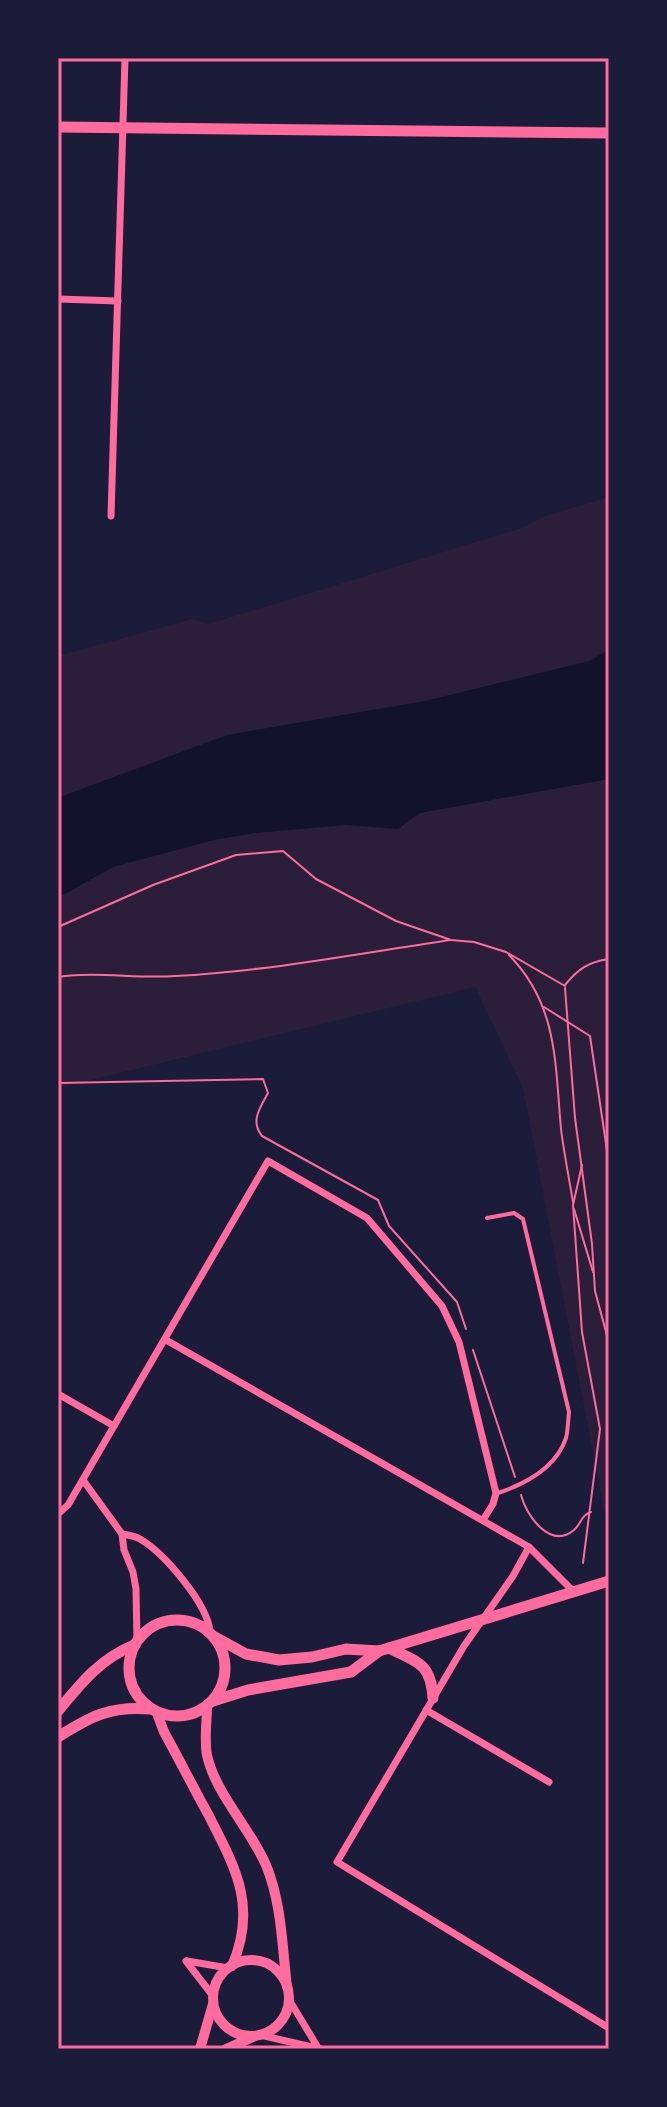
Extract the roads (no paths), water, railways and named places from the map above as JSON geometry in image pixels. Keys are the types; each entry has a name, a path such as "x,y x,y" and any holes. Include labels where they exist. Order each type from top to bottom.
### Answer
{"main road":[{"path":"58,127 609,133"},
{"path":"200,2049 215,1986 230,1967 242,1938 244,1915 239,1877 153,1711 139,1698 129,1677 128,1664 136,1643 148,1629 163,1621 196,1623 246,1654 279,1660 303,1659 346,1649 384,1649 609,1581"},
{"path":"212,1635 224,1662 224,1678 210,1703 206,1747 210,1766 266,1865 277,1899 288,1993 286,2011 273,2029 226,2049"},
{"path":"58,1711 93,1670 113,1654 136,1643"},
{"path":"384,1649 427,1669 433,1682 433,1698"},
{"path":"58,1737 99,1713 132,1707 179,1716 194,1713 210,1703 248,1690 351,1672 384,1649"},
{"path":"230,1967 253,1961 265,1963 275,1969 288,1993"},
{"path":"214,1999 219,2019 226,2027 235,2033 258,2036"}],"street":[{"path":"111,516 125,58"},
{"path":"58,299 118,301"},
{"path":"58,1514 68,1505 83,1480 268,1161 367,1218 442,1306 459,1342 496,1493 483,1520"},
{"path":"166,1340 529,1547 573,1591"},
{"path":"58,1394 114,1426"},
{"path":"83,1480 122,1534 136,1589 136,1643"},
{"path":"122,1534 138,1537 177,1572 191,1591 212,1635"},
{"path":"529,1547 513,1576 464,1646 337,1862 609,2028"},
{"path":"426,1710 549,1782"},
{"path":"214,1999 186,1961 230,1967"},
{"path":"288,1993 319,2048"},
{"path":"258,2036 319,2048"}],"lane":[{"path":"487,1218 514,1213 523,1219 569,1412 566,1439 552,1460 538,1475 496,1493"}]}
